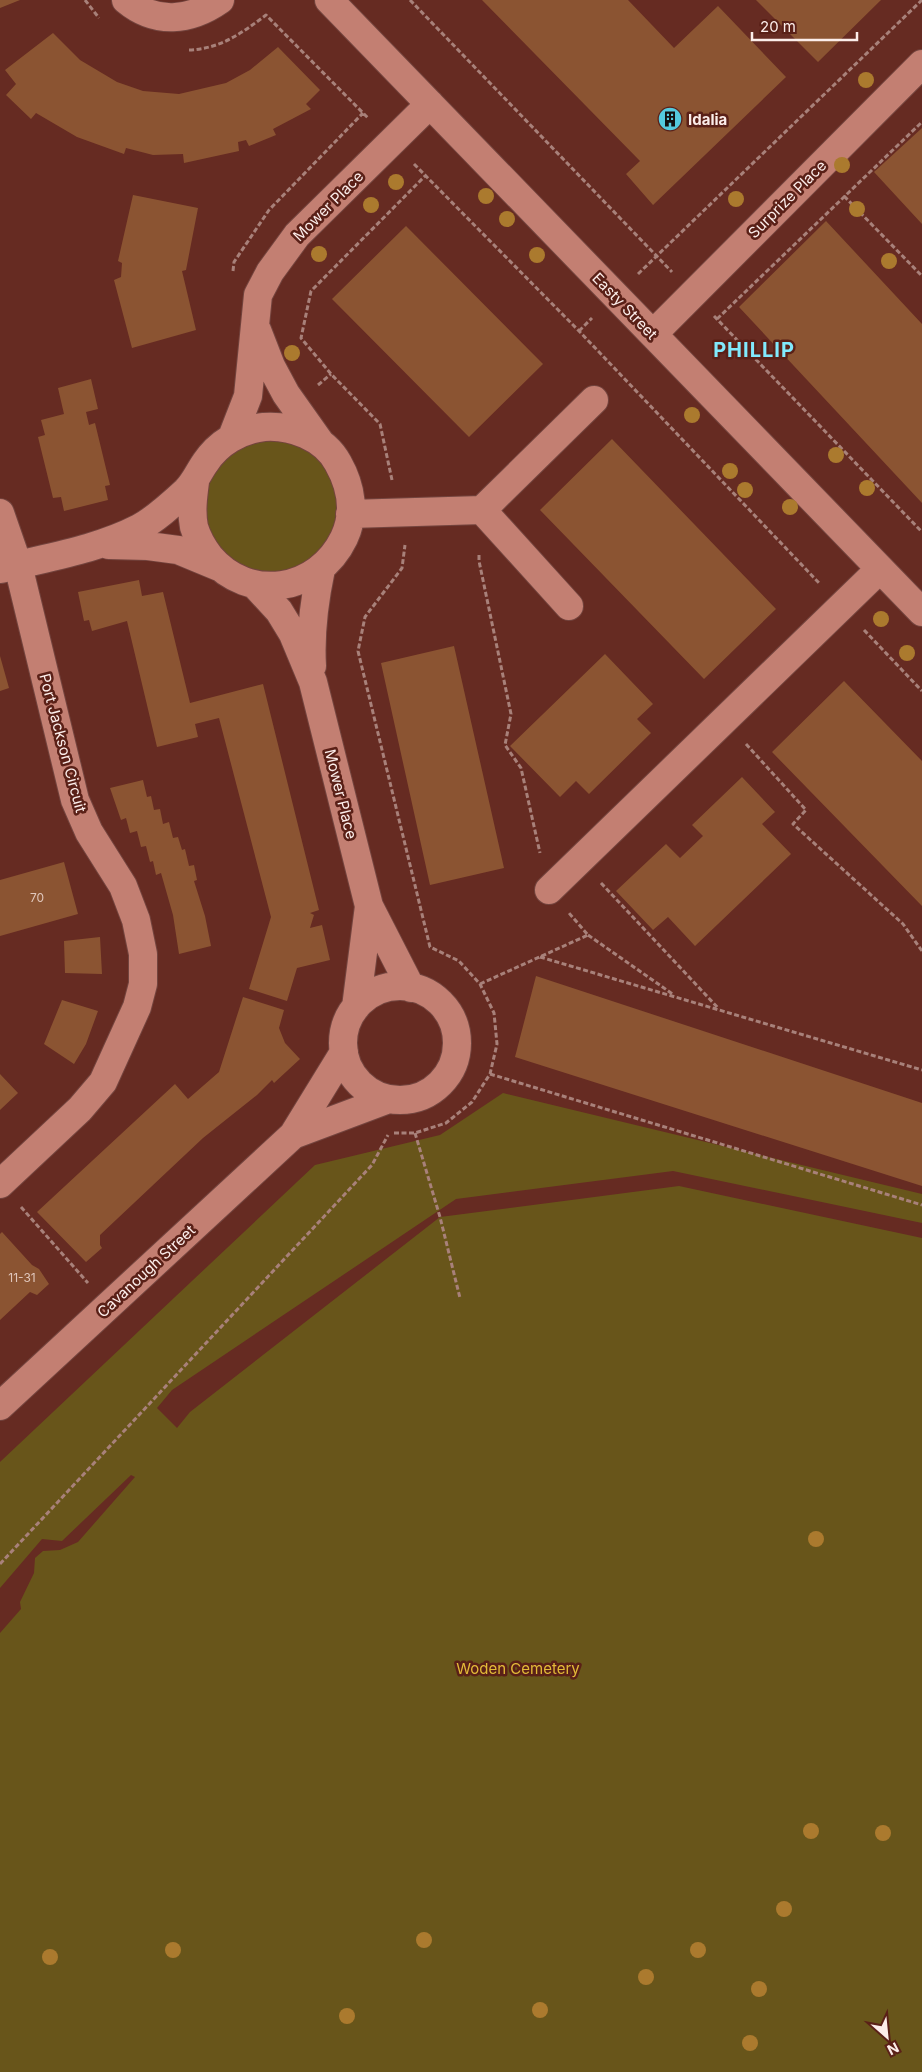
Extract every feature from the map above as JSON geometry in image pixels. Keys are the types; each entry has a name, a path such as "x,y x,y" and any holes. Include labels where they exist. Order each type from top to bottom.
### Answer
{"street":[{"path":"126,0 134,7 157,16 181,18 204,11 220,0"},
{"name":"Easty Street","path":"329,0 922,612"},
{"name":"Surprize Place","path":"653,334 922,64"},
{"name":"Mower Place","path":"232,437 248,396 258,295 270,272 297,235 430,104"},
{"name":"Mower Place","path":"256,326 272,366 286,394 320,443"},
{"path":"350,514 400,514 482,510 594,400"},
{"path":"100,545 148,546 178,550 219,567 236,578 254,585 278,586 301,580 321,569 338,551 348,529 352,505 348,481 337,460 320,443 300,431 277,426 254,428 232,437 216,449 204,464 195,482 192,505 194,528 204,549 219,567"},
{"path":"9,567 100,545 140,528 165,510 195,482"},
{"path":"482,510 569,606"},
{"name":"Port Jackson Circuit","path":"0,513 9,567 75,800 89,832 123,886 136,920 142,954 144,984 137,1007 103,1082 80,1109 0,1184"},
{"name":"Mower Place","path":"313,682 310,639 313,609 321,569"},
{"path":"549,890 880,569"},
{"name":"Mower Place","path":"254,585 283,619 292,634 313,682 369,906 411,988"},
{"name":"Mower Place","path":"356,1007 369,906"},
{"path":"396,987 411,988 428,993 442,1004 452,1020 457,1036 457,1054 450,1071 439,1085 424,1096 407,1100 389,1099 373,1094 359,1083 349,1069 344,1052 346,1029 356,1007 368,997 381,990 396,987"},
{"name":"Cavanough Street","path":"0,1406 293,1135 344,1052"},
{"name":"Cavanough Street","path":"293,1135 389,1099"}],"path":[{"path":"410,0 922,532"},
{"path":"579,331 922,0"},
{"path":"266,15 579,331 922,691"},
{"path":"718,319 922,122"},
{"path":"817,169 922,276"},
{"path":"381,1136 389,1133 415,1133 446,1123 472,1102 490,1074 497,1044 494,1012 480,984 458,961 430,947 358,651 365,617 402,568 405,540 380,424 331,374 301,338 311,291 425,176"},
{"path":"482,510 479,561 511,714 505,745 521,768 549,890 588,935 677,997"},
{"path":"724,720 806,810 793,824 903,924 922,951"},
{"path":"580,860 720,1010"},
{"path":"480,984 588,935"},
{"path":"540,957 922,1070"},
{"path":"490,1074 922,1205"},
{"path":"0,1564 372,1165 389,1133"},
{"path":"415,1133 440,1217 460,1298"},
{"path":"0,1184 108,1306"}],"green space":[{"path":"286,437 313,449 331,469 340,493 340,523 328,549 286,578 221,563 196,502 200,484 233,444"},
{"name":"Woden Cemetery","path":"503,1093 922,1194 922,1223 673,1171 456,1199 172,1390 157,1408 177,1428 190,1412 440,1217 679,1186 922,1238 922,2072 0,2072 0,1633 21,1609 20,1602 34,1573 35,1558 43,1551 60,1550 78,1542 135,1477 131,1475 62,1541 42,1539 0,1588 0,1462 315,1165 440,1135"}],"building":[{"path":"0,0 20,0 0,8"},
{"name":"Idalia","path":"482,0 628,0 674,48 718,6 786,77 653,205 626,174 640,161"},
{"path":"756,0 881,0 818,62"},
{"path":"53,33 80,60 117,82 143,91 179,94 226,83 250,70 278,47 320,90 306,104 311,109 273,129 276,135 249,146 246,140 238,142 239,151 184,163 183,154 153,155 126,148 124,154 77,137 36,113 31,119 6,95 16,84 5,70"},
{"path":"922,128 922,224 874,172"},
{"path":"133,195 198,208 186,270 182,271 196,330 132,348 114,280 121,277 122,263 118,261"},
{"path":"826,221 922,324 922,503 739,307"},
{"path":"406,226 543,364 469,437 332,299"},
{"path":"91,379 98,409 86,412 89,425 95,423 110,485 105,486 108,500 64,511 61,497 53,498 38,437 45,435 41,420 64,414 58,388"},
{"path":"612,439 776,609 704,679 540,510"},
{"path":"139,580 142,596 163,592 190,703 263,684 319,910 310,913 314,915 310,928 322,925 330,960 297,968 287,1001 249,989 271,917 219,718 195,724 198,737 157,747 127,621 92,631 89,620 84,621 78,592"},
{"path":"454,646 504,868 430,885 381,663"},
{"path":"605,654 653,704 637,719 651,733 589,794 576,781 560,797 510,746"},
{"path":"0,656 9,688 0,691"},
{"path":"844,681 922,761 922,906 772,752"},
{"path":"742,777 775,812 762,824 791,854 695,946 668,917 653,930 616,891 666,844 680,858 703,836 692,825"},
{"path":"143,780 147,797 151,796 154,810 160,809 163,824 169,822 173,838 178,837 182,850 185,849 189,866 194,865 197,880 194,881 205,916 211,946 179,954 173,915 161,873 156,875 153,861 150,862 146,846 141,847 137,831 130,833 126,818 121,820 110,788"},
{"path":"64,862 78,914 0,936 0,880"},
{"path":"100,937 102,974 65,973 64,941"},
{"path":"536,976 922,1103 922,1186 515,1057"},
{"path":"243,997 284,1010 279,1028 285,1043 300,1059 274,1083 272,1080 257,1095 203,1138 100,1235 100,1245 102,1248 86,1262 37,1212 175,1084 188,1099 219,1072"},
{"path":"62,1000 98,1011 86,1044 74,1064 44,1044"},
{"path":"0,1074 18,1093 0,1110"},
{"path":"2,1232 32,1265 39,1269 49,1284 37,1295 30,1292 0,1320 0,1234"}],"place":[{"name":"Idalia","path":"670,119"}],"district":[{"name":"PHILLIP","path":"754,350"}]}
